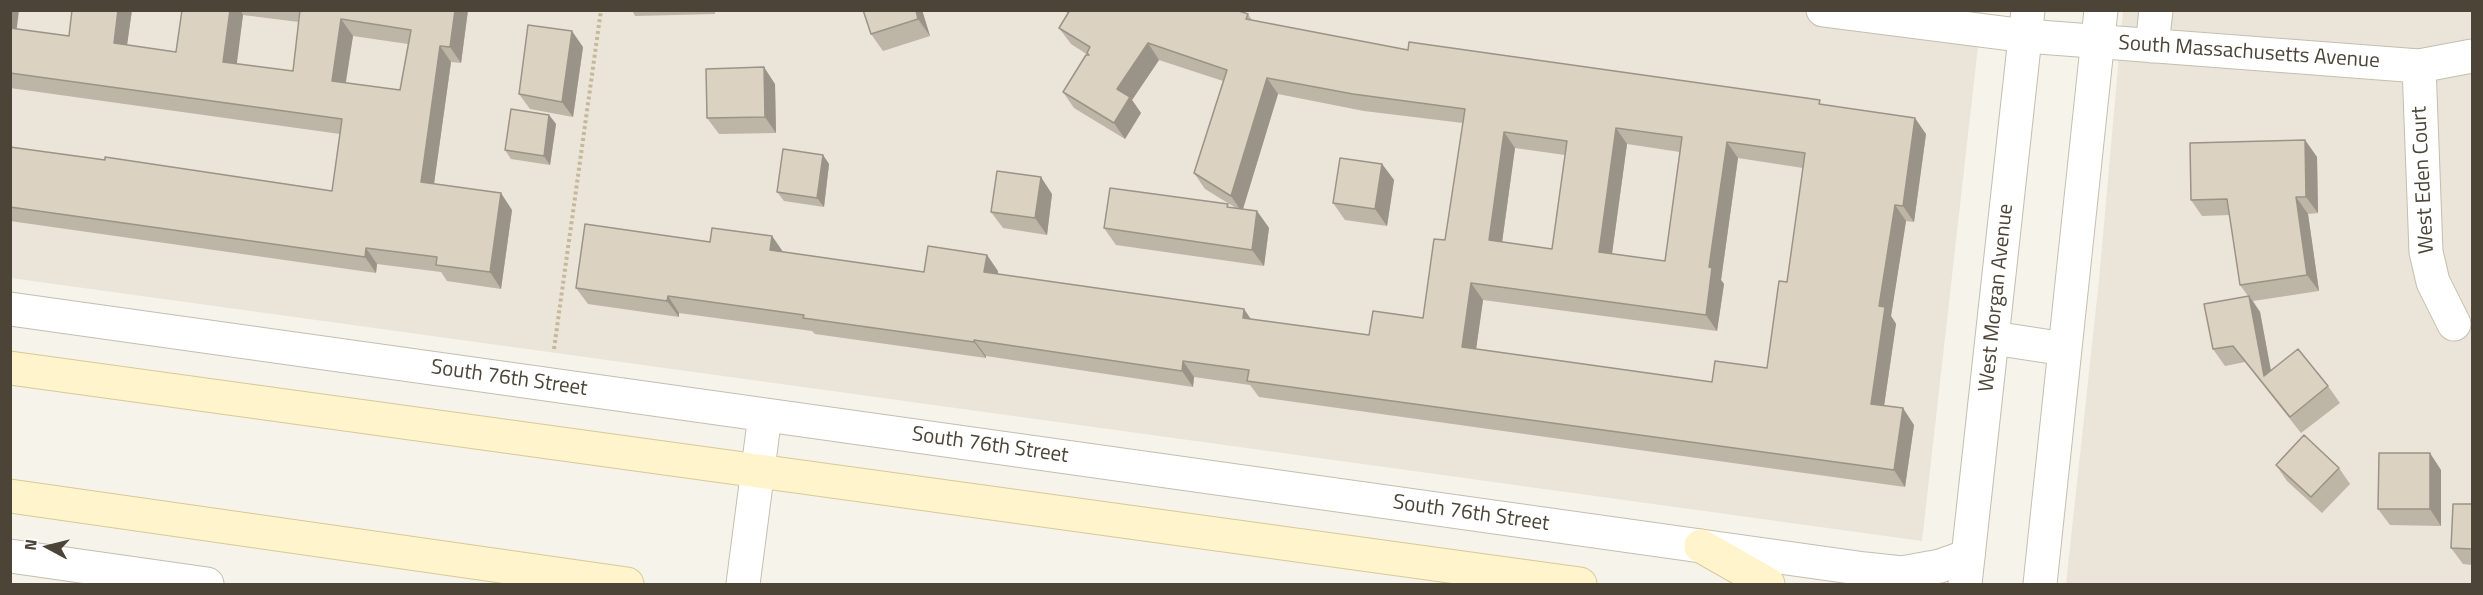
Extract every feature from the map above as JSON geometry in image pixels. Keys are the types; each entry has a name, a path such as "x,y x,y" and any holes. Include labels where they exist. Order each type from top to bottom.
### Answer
{"main road":[{"path":"10,368 1580,585"},
{"path":"10,496 627,585"},
{"path":"1701,546 1768,585"}],"street":[{"name":"South Massachusetts Avenue","path":"1823,10 2099,26 2152,46 2419,66 2472,56"},
{"path":"2152,46 2156,10"},
{"name":"West Morgan Avenue","path":"1967,570 2027,23"},
{"path":"2040,585 2099,26"},
{"name":"West Eden Court","path":"2419,66 2426,252 2433,282 2454,324"},
{"name":"South 76th Street","path":"10,309 1902,573 1940,566 1967,570"},
{"path":"1993,338 2065,349"},
{"path":"743,585 765,415"},
{"path":"10,556 207,585"}],"path":[{"path":"554,350 601,10"}],"shaded area":[{"path":"11,11 1982,11 1922,541 11,278"},
{"path":"2123,11 2472,11 2472,584 2066,584 2099,280"}],"building":[{"path":"72,10 118,10 114,43 176,52 182,10 230,10 223,62 293,71 300,10 455,10 450,47 440,46 421,182 501,193 490,272 436,265 437,257 366,248 365,257 10,207 10,147 105,160 105,157 332,191 342,119 10,73 10,28 69,36","holes":["341,19 411,30 400,90 332,81"]},
{"path":"863,10 916,10 918,19 871,34"},
{"path":"1070,10 1236,10 1248,14 1246,19 1408,50 1409,42 1820,100 1819,104 1915,118 1903,206 1895,205 1879,306 1885,307 1871,404 1903,408 1894,470 1247,381 1249,370 1183,361 1182,371 974,340 974,342 803,318 804,315 668,296 667,301 576,288 585,224 710,242 712,228 772,236 770,250 924,272 928,246 987,255 984,272 1244,309 1243,318 1369,335 1373,311 1423,318 1434,239 1445,240 1465,109 1353,94 1267,78 1231,196 1194,173 1227,70 1148,43 1117,89 1130,97 1114,123 1063,92 1086,55 1089,55 1087,53 1090,47 1059,28","holes":["1616,128 1682,137 1665,261 1599,252","1504,132 1567,141 1552,249 1489,240","1727,142 1805,153 1787,282 1779,281 1767,368 1715,361 1712,382 1462,347 1471,283 1706,315 1712,268 1709,267"]},
{"path":"528,25 572,31 562,102 519,94"},
{"path":"764,67 765,117 707,118 706,69"},
{"path":"511,109 549,115 544,156 505,150"},
{"path":"2305,140 2306,197 2296,197 2307,275 2240,285 2227,199 2191,200 2190,143"},
{"path":"783,149 823,155 817,198 777,192"},
{"path":"1340,158 1382,164 1375,209 1333,203"},
{"path":"997,171 1041,177 1035,218 991,212"},
{"path":"1110,188 1228,204 1227,207 1257,211 1252,250 1104,228"},
{"path":"2249,296 2264,376 2298,349 2328,386 2290,417 2233,346 2213,349 2204,304"},
{"path":"2304,435 2339,468 2311,497 2276,465"},
{"path":"2379,453 2430,453 2430,509 2378,509"},
{"path":"2453,504 2472,504 2472,549 2451,548"}]}
